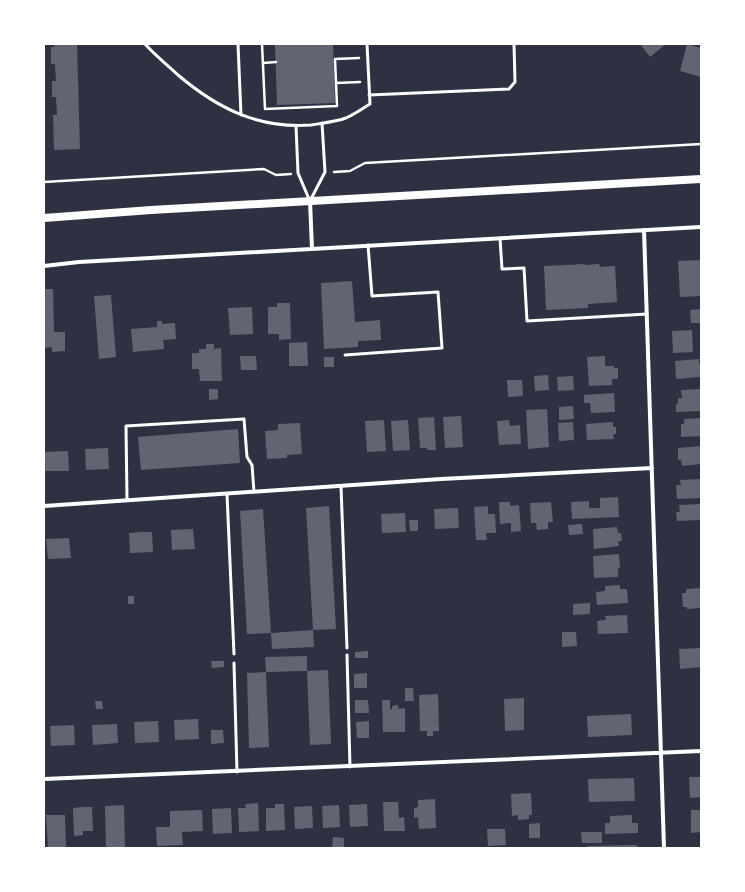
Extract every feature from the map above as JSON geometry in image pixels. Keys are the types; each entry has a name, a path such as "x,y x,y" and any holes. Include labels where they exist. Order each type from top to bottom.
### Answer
{"main road":[{"path":"44,218 701,178"}],"street":[{"path":"310,201 312,248"},
{"path":"44,266 79,262 312,248 701,227"},
{"path":"644,230 664,848"},
{"path":"44,506 441,479 652,468"},
{"path":"44,779 701,752"}],"lane":[{"path":"145,44 197,91 222,106 241,115 272,124 296,126 322,123 345,118 370,104 367,44"},
{"path":"238,44 241,115"},
{"path":"369,95 509,89 515,82 514,44"},
{"path":"310,201 325,172 322,123"},
{"path":"296,126 298,173 310,201"},
{"path":"500,238 502,269 524,268 527,321 647,314"},
{"path":"345,355 442,348 438,292 372,296 368,246"},
{"path":"127,500 126,426 244,419 247,457 252,465 254,492"},
{"path":"341,486 348,648"},
{"path":"227,494 234,654"},
{"path":"348,655 350,767"},
{"path":"234,663 237,772"}],"path":[{"path":"262,44 265,109 337,106 334,61 336,59 346,58"},
{"path":"263,62 276,62"},
{"path":"336,83 369,82"},
{"path":"325,172 350,171 365,163 701,144"},
{"path":"44,182 264,169 276,175 298,173"}],"building":[{"path":"54,44 77,44 80,149 54,150 53,115 57,115 56,97 52,97 52,81 56,81 55,64 51,64 51,47 55,47"},
{"path":"275,44 333,44 335,103 277,105"},
{"path":"640,44 666,44 650,57"},
{"path":"687,44 701,48 701,77 680,71"},
{"path":"701,260 701,296 680,297 678,261"},
{"path":"599,264 600,267 615,266 617,302 588,304 588,308 546,310 544,266"},
{"path":"352,281 355,322 380,320 381,340 358,341 358,347 324,349 321,283"},
{"path":"44,289 53,289 54,332 65,332 65,351 52,352 52,347 44,348"},
{"path":"111,295 116,357 99,359 94,296"},
{"path":"277,303 290,303 291,339 279,340 279,334 268,334 268,307 277,307"},
{"path":"252,307 253,334 230,335 228,308"},
{"path":"701,309 701,323 691,323 690,310"},
{"path":"157,321 162,321 162,324 175,323 176,339 163,340 164,349 133,352 131,329 157,327"},
{"path":"692,330 693,352 673,353 672,331"},
{"path":"307,342 308,366 289,366 289,343"},
{"path":"206,344 214,344 214,349 221,348 222,381 200,381 199,369 192,369 192,353 199,353 199,349 206,349"},
{"path":"240,356 256,356 257,370 241,370"},
{"path":"605,356 605,366 614,366 614,368 618,368 618,379 612,379 612,385 589,386 587,357"},
{"path":"324,357 334,357 334,367 324,367"},
{"path":"699,359 699,364 701,364 700,377 676,379 675,361"},
{"path":"548,375 549,390 535,391 534,376"},
{"path":"573,376 574,390 558,391 557,377"},
{"path":"507,380 522,380 523,396 508,397"},
{"path":"209,389 218,389 218,399 209,400"},
{"path":"701,389 701,411 676,412 678,398 682,398 681,390"},
{"path":"614,393 615,412 591,413 590,403 584,403 584,395"},
{"path":"573,406 574,419 559,420 559,407"},
{"path":"547,409 549,447 528,449 526,410"},
{"path":"461,416 463,447 445,448 443,417"},
{"path":"434,417 436,450 420,448 418,418"},
{"path":"701,418 701,436 681,437 681,424 684,424 684,419"},
{"path":"384,420 386,451 367,452 365,421"},
{"path":"408,420 410,450 393,451 391,421"},
{"path":"509,420 510,426 520,425 521,444 499,445 497,421"},
{"path":"573,422 574,440 559,441 558,423"},
{"path":"613,422 613,427 616,427 616,434 613,434 614,439 587,440 586,424"},
{"path":"300,423 302,454 287,455 287,458 267,459 265,431 278,430 278,424"},
{"path":"238,429 240,463 141,470 138,437"},
{"path":"701,446 701,464 682,466 681,460 678,460 678,448"},
{"path":"108,448 109,469 86,470 85,449"},
{"path":"68,451 69,471 45,471 44,452"},
{"path":"700,479 701,498 677,499 676,485 681,485 680,480"},
{"path":"618,497 619,517 572,519 571,502 589,501 589,508 600,508 600,498"},
{"path":"499,502 510,502 510,506 519,505 521,531 511,532 511,523 500,524"},
{"path":"551,502 553,522 548,522 548,529 537,530 536,523 531,523 530,503"},
{"path":"701,504 701,520 677,521 676,512 680,512 679,505"},
{"path":"329,506 336,629 313,630 306,508"},
{"path":"488,506 488,514 495,514 496,533 486,533 487,540 476,540 474,507"},
{"path":"458,508 459,528 435,529 434,509"},
{"path":"263,509 271,633 247,634 240,511"},
{"path":"405,513 406,532 382,533 381,514"},
{"path":"409,520 418,520 418,531 410,531"},
{"path":"582,524 583,534 569,535 568,525"},
{"path":"617,527 618,533 621,533 622,541 618,541 619,546 594,549 593,529"},
{"path":"193,529 195,549 172,550 171,530"},
{"path":"152,532 153,552 130,553 129,533"},
{"path":"69,538 71,558 48,559 46,539"},
{"path":"619,554 620,568 618,569 618,577 594,578 593,556"},
{"path":"620,585 620,589 627,589 628,603 597,605 596,592 605,591 605,586"},
{"path":"701,588 701,608 687,609 687,607 683,607 682,593 686,593 686,589"},
{"path":"128,596 134,596 134,604 128,604"},
{"path":"590,603 590,614 573,615 573,604"},
{"path":"627,615 628,633 598,634 597,621 606,620 605,616"},
{"path":"313,630 314,647 272,649 271,633"},
{"path":"562,632 576,632 577,646 562,647"},
{"path":"701,648 701,667 680,669 679,649"},
{"path":"368,651 368,658 355,658 355,652"},
{"path":"307,656 307,671 266,672 265,657"},
{"path":"211,661 224,661 224,667 212,668"},
{"path":"328,670 331,744 310,745 307,671"},
{"path":"266,672 269,747 249,748 247,673"},
{"path":"367,673 367,688 354,688 354,674"},
{"path":"405,688 413,688 414,701 405,701"},
{"path":"438,694 439,731 433,731 433,736 427,736 427,731 420,731 419,695"},
{"path":"524,698 524,730 505,731 504,699"},
{"path":"355,700 368,700 369,713 355,713"},
{"path":"382,700 390,700 390,709 392,709 392,706 398,705 399,709 405,708 405,732 383,732"},
{"path":"95,701 102,701 103,709 96,709"},
{"path":"631,714 632,735 588,737 587,716"},
{"path":"198,719 199,739 175,740 174,720"},
{"path":"158,721 159,742 135,743 134,722"},
{"path":"369,721 369,738 357,738 356,722"},
{"path":"117,724 118,743 93,745 92,725"},
{"path":"74,725 75,745 51,746 50,726"},
{"path":"211,730 223,730 224,743 211,744"},
{"path":"689,777 701,777 701,797 690,798"},
{"path":"634,778 635,801 589,802 588,779"},
{"path":"531,793 532,815 529,815 529,819 518,820 518,815 512,816 511,794"},
{"path":"435,799 436,828 419,829 418,817 414,818 414,808 418,807 418,800"},
{"path":"383,802 398,802 399,818 404,817 405,831 384,831"},
{"path":"258,803 259,831 239,832 238,808 246,808 245,804"},
{"path":"275,804 284,804 285,830 266,831 266,808 275,808"},
{"path":"367,804 368,826 350,827 349,805"},
{"path":"124,805 125,848 106,848 105,806"},
{"path":"339,805 340,827 323,828 322,806"},
{"path":"312,806 313,828 295,829 294,807"},
{"path":"92,807 93,831 83,831 83,835 74,836 73,808"},
{"path":"231,808 232,833 213,834 212,809"},
{"path":"202,810 203,831 182,832 183,845 157,846 156,827 170,827 170,811"},
{"path":"691,810 701,810 701,832 691,833"},
{"path":"46,815 65,815 66,848 48,848"},
{"path":"632,815 632,823 638,823 638,833 605,834 605,823 610,823 610,816"},
{"path":"540,823 540,838 529,838 529,824"},
{"path":"487,829 505,829 506,845 488,846"},
{"path":"581,832 602,832 602,843 582,843"},
{"path":"333,837 344,838 344,848 332,848"},
{"path":"637,845 637,848 587,848 587,846"}]}
